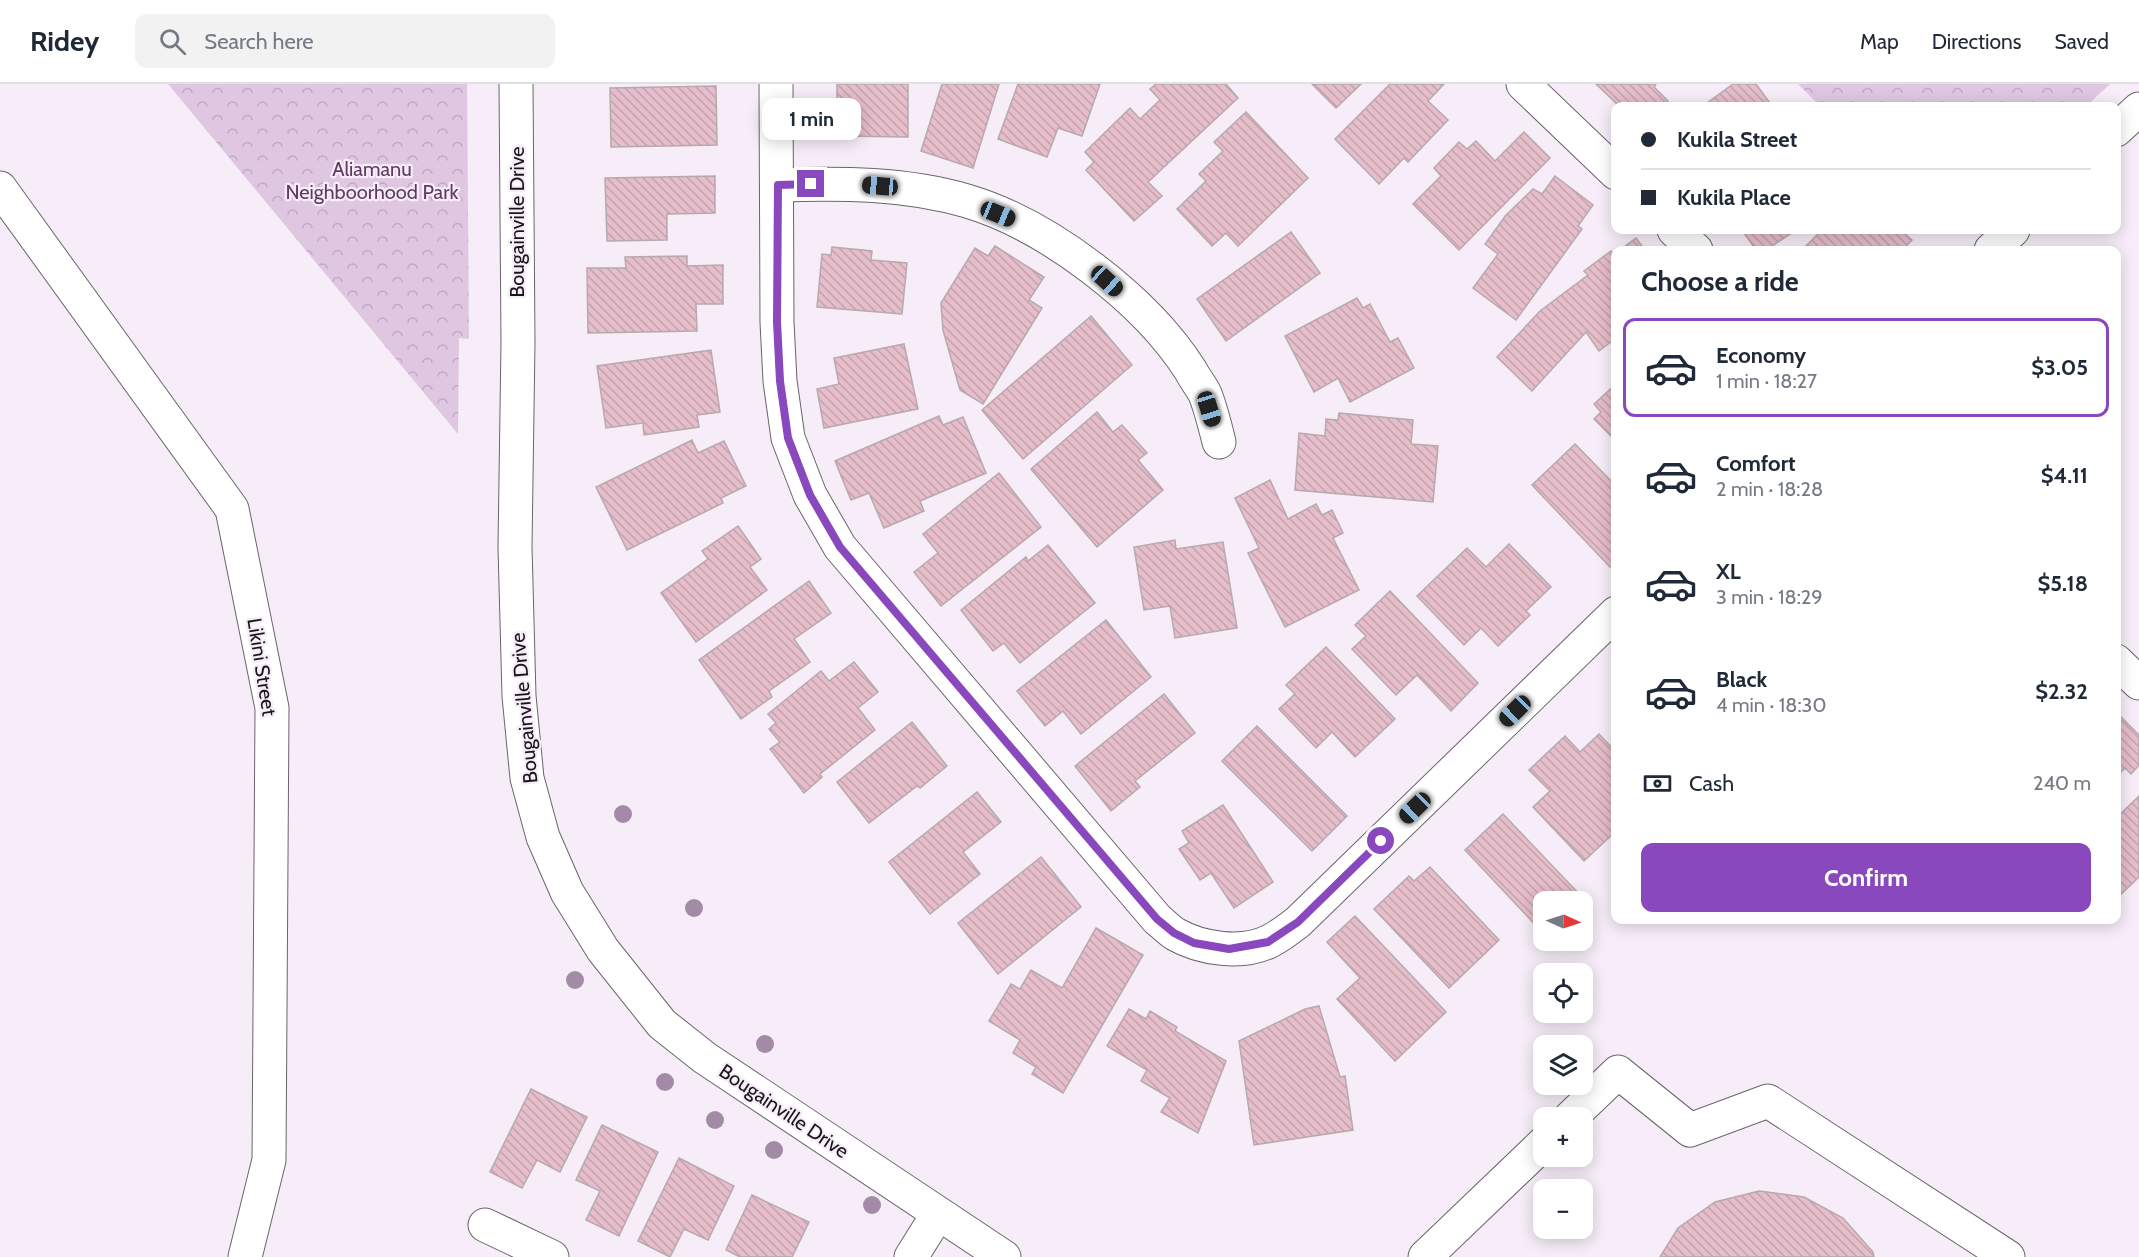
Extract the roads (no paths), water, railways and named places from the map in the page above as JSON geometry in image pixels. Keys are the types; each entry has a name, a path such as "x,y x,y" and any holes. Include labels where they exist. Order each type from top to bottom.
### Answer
{"street":[{"name":"Bougainville Drive","path":"516,84 518,342 515,547 519,696 527,777 543,837 567,892 603,950 662,1024 705,1058 1004,1257"},
{"path":"776,84 777,322 780,381 788,438 810,495 840,547 1157,919 1174,933 1194,943 1229,949 1268,942 1283,933 1298,922 1611,618"},
{"path":"1523,84 1611,168"},
{"path":"778,185 843,183 899,188 967,201 1014,220 1062,247 1107,281 1146,316 1179,354 1204,393 1220,442"},
{"name":"Likini Street","path":"0,189 232,509 272,708 269,1160 245,1257"},
{"path":"1678,234 1692,246"},
{"path":"1995,246 2009,234"},
{"path":"2121,667 2139,683"},
{"path":"1581,1107 1618,1072 1690,1130 1768,1101 2008,1257"},
{"path":"1425,1257 1533,1154"},
{"path":"911,1257 938,1214"},
{"path":"485,1225 552,1257"}],"park label":[{"name":"Aliamanu Neighboorhood Park","path":"372,180"}]}
